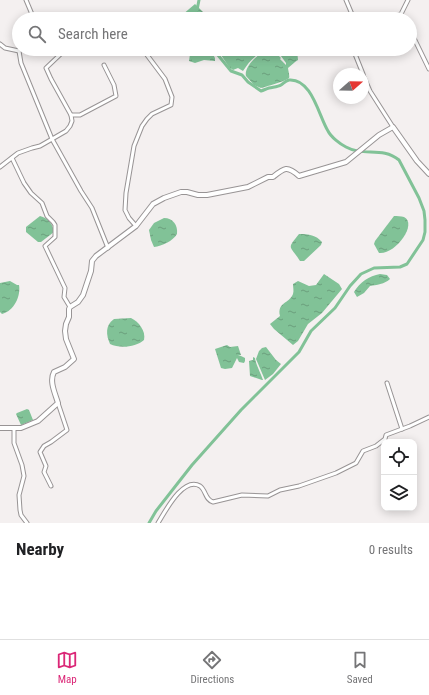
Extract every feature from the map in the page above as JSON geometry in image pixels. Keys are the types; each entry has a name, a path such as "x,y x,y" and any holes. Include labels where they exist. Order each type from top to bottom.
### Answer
{"street":[{"path":"26,0 31,12"},
{"path":"346,0 351,12"},
{"path":"401,12 408,0"},
{"path":"0,44 5,48 12,49"},
{"path":"417,44 429,69"},
{"path":"20,56 21,63 52,139 92,208 108,248"},
{"path":"0,167 26,150 40,146 66,131 70,126 72,121 71,115 46,68 59,56"},
{"path":"136,226 129,218 125,210 126,193 134,146 144,122 152,114 171,105 172,97 166,79 148,56"},
{"path":"356,56 361,68"},
{"path":"71,115 80,115 116,96 114,85 104,65"},
{"path":"369,89 393,127 417,161 429,174"},
{"path":"70,307 78,302 83,295 91,271 92,261 96,256 136,226 153,204 181,192 207,195 248,186 268,177 273,177 281,170 288,168 293,170 299,176 346,162 393,127"},
{"path":"12,158 24,183 31,193 42,203 47,216 55,225 55,237 45,246 63,284 64,297 70,307 65,331 66,339 74,359 52,374 53,387 67,430 44,446 40,452 46,466 44,472 51,486"},
{"path":"387,383 402,429"},
{"path":"0,428 21,428 38,421 58,403"},
{"path":"158,523 173,498 188,486 196,484 200,485 209,500 214,502 242,495 268,496 280,490 312,482 347,468 356,463 363,452 382,442 386,436 429,417"},
{"path":"14,428 14,443 22,465 24,476 19,494 20,510 21,515 28,523"}],"water":[{"path":"195,4 203,12 186,12"},
{"path":"190,56 214,56 215,58 215,61 204,60 195,63 189,61"},
{"path":"222,56 256,56 243,71 238,68 233,70 229,67"},
{"path":"258,56 279,56 286,65 281,56 298,56 298,60 288,68 289,78 280,82 261,88 254,85 246,76 250,64"},
{"path":"40,216 50,222 53,226 54,232 41,242 38,242 26,232 26,227"},
{"path":"394,216 404,217 408,221 406,232 403,238 392,249 379,253 374,244 375,241"},
{"path":"164,218 170,219 176,225 177,234 167,243 154,247 149,230 154,223"},
{"path":"299,234 312,235 322,242 321,245 304,261 300,261 291,248 292,243"},
{"path":"324,274 339,284 342,289 322,313 308,324 298,341 293,345 270,324 280,316 280,308 291,297 293,293 293,284 298,281 309,286 316,285"},
{"path":"380,274 387,275 390,279 378,285 370,286 364,293 357,297 354,292 362,282 372,276"},
{"path":"10,281 19,285 19,294 16,302 10,310 2,314 0,312 0,283"},
{"path":"131,318 141,327 144,333 144,340 137,344 128,346 114,346 110,344 107,330 111,321 114,319"},
{"path":"227,345 230,347 238,346 241,355 238,356 245,358 244,363 239,362 237,358 232,368 221,368 215,349"},
{"path":"266,347 281,364 273,374 265,380 256,359 259,351"},
{"path":"253,357 255,358 263,380 250,376 249,361 253,360"},
{"path":"27,409 29,410 33,420 21,425 16,414"}],"waterway":[{"path":"197,10 199,0"},
{"path":"149,523 156,511 192,465 241,410 299,352 311,331 335,308 350,286 361,274 374,268 400,267 407,264 423,240 425,232 424,211 419,198 399,160 386,153 353,150 336,140 329,133 314,100 304,85 297,81 289,80 280,86 261,91 248,82 242,75 231,71 219,56"}]}
